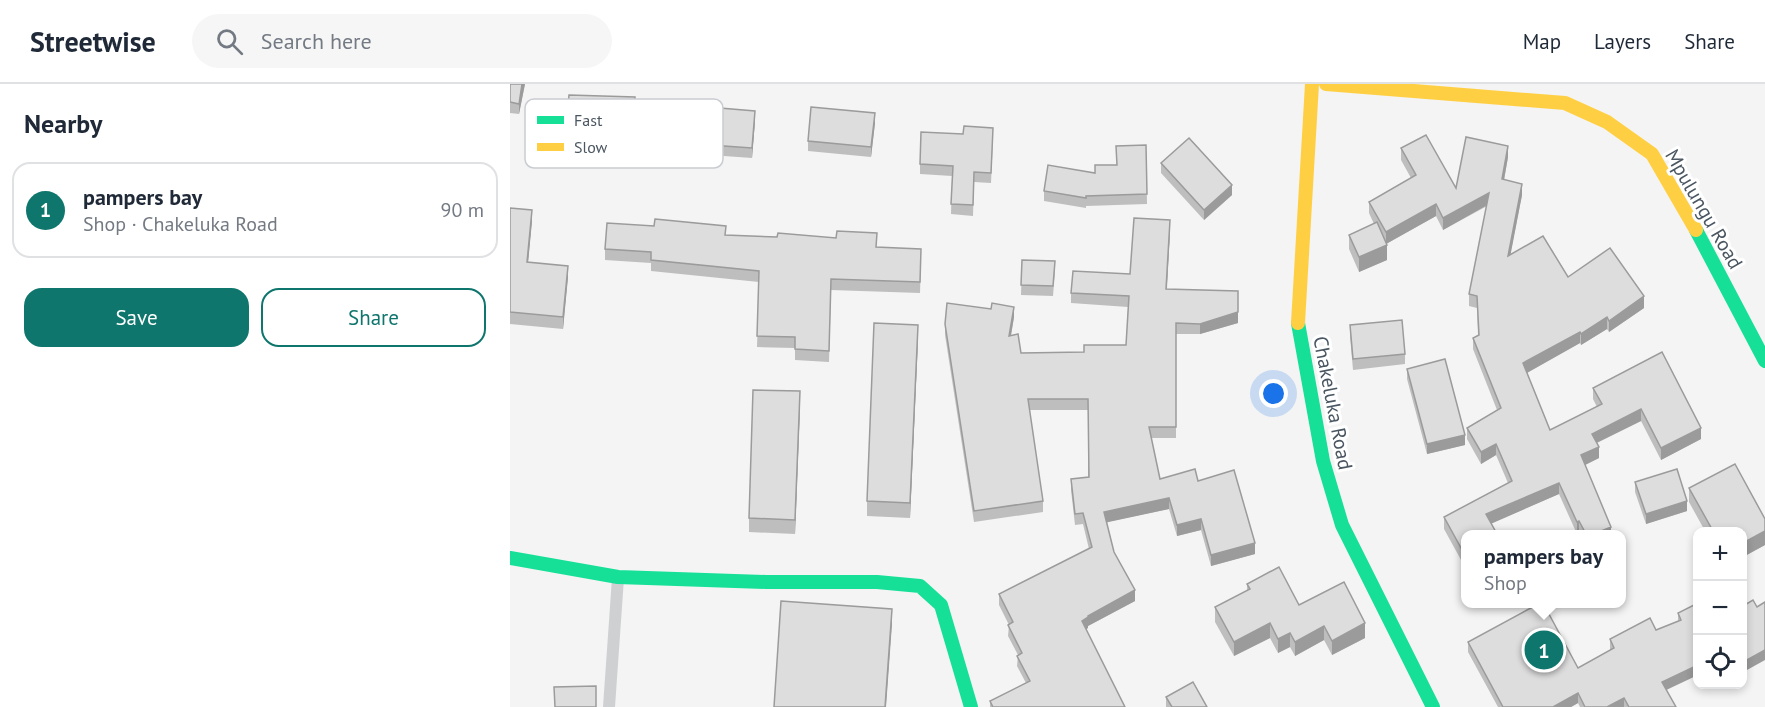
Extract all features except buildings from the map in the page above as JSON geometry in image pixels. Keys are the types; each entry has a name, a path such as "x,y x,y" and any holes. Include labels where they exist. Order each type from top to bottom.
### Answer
{"street":[{"name":"Chakeluka Road","path":"1312,84 1298,323 1323,460 1342,525 1433,707"},
{"name":"Mpulungu Road","path":"1326,84 1565,103 1607,122 1652,154 1690,218 1765,361"},
{"path":"510,558 618,577 766,582 877,582 920,586 941,605 971,707"}],"lane":[{"path":"609,707 618,577"}],"traffic: fast":[{"path":"1696,230 1765,361"},
{"path":"1298,323 1323,461 1342,525 1433,707"},
{"path":"510,558 618,577 766,582 877,582 920,586 941,605 971,707"}],"traffic: slow":[{"path":"1298,323 1312,84"},
{"path":"1326,84 1565,103 1607,122 1652,154 1696,230"}],"place":[{"name":"pampers bay","path":"1544,650"}]}
